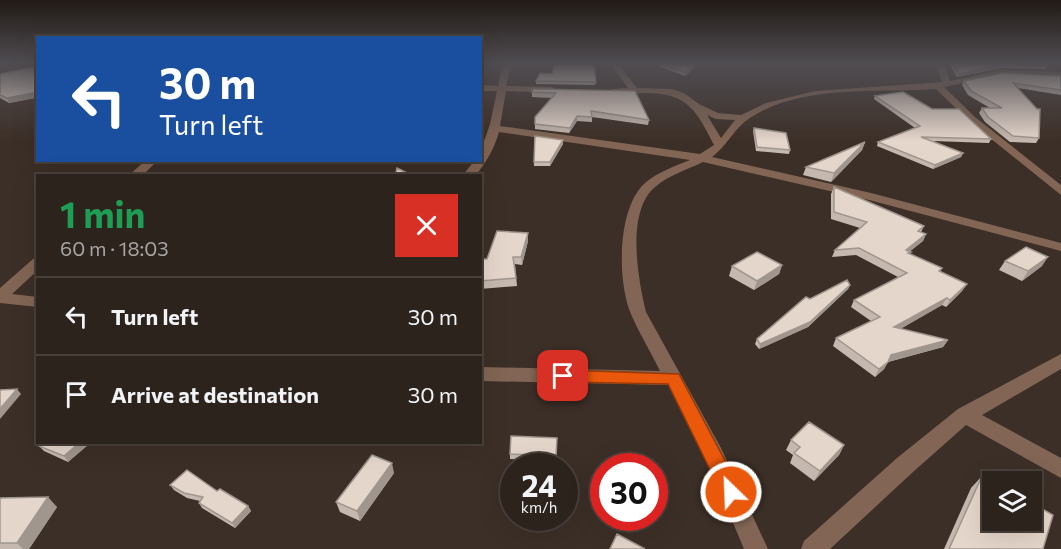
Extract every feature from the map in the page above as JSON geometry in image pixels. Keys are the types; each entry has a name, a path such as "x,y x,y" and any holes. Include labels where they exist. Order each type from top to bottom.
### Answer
{"street":[{"path":"482,159 488,152 494,128 499,90"},
{"path":"541,90 567,90"},
{"path":"600,91 676,91 716,116 744,118 792,98 871,90"},
{"path":"946,90 972,119 1061,191"},
{"path":"698,105 720,146"},
{"path":"744,118 720,146 650,185 643,192 633,216 629,252 632,291 638,312 714,454 756,549"},
{"path":"494,128 702,158 871,196 1061,247"},
{"path":"136,174 151,162"},
{"path":"470,174 480,162"},
{"path":"0,297 36,264"},
{"path":"0,297 36,302"},
{"path":"813,549 905,465 965,415 1061,361"},
{"path":"482,374 673,378"},
{"path":"965,415 1061,469"}],"building":[{"path":"0,90 36,90 36,94 7,98 0,95"},
{"path":"533,90 635,91 649,120 591,111 592,117 577,116 570,128 535,124 535,117 556,93 532,92"},
{"path":"1019,90 1037,109 1040,109 1039,138 1013,136 988,117 982,108 1002,108 971,91"},
{"path":"903,92 932,109 959,109 991,139 921,137 963,153 935,165 878,142 920,126 875,96"},
{"path":"754,128 786,133 790,150 757,147"},
{"path":"535,136 563,140 550,162 534,162"},
{"path":"865,142 834,173 806,167"},
{"path":"397,168 409,174 396,174"},
{"path":"834,187 924,226 918,231 926,234 906,250 911,252 908,253 942,268 939,271 967,284 950,300 947,298 894,327 948,340 891,355 888,362 879,369 836,338 880,317 854,300 907,273 859,248 835,250 867,222 834,212"},
{"path":"497,231 528,233 521,257 513,257 516,278 482,281 482,259 487,259"},
{"path":"1026,247 1048,257 1028,271 1005,261"},
{"path":"757,252 782,265 757,281 732,266"},
{"path":"847,280 850,285 810,322 760,344 757,339 806,297 810,299"},
{"path":"17,389 0,409 0,390"},
{"path":"809,422 844,445 820,471 794,453 800,447 791,440"},
{"path":"511,436 557,438 556,453 510,453"},
{"path":"40,444 78,444 64,456 39,446"},
{"path":"372,455 392,463 357,511 336,502"},
{"path":"187,470 217,491 220,489 248,506 232,523 199,503 203,497 184,493 170,485"},
{"path":"982,476 982,531 1042,531 1042,509 1053,515 1043,549 949,549"},
{"path":"48,497 17,543 0,543 0,498"},
{"path":"617,534 645,549 610,549"}],"route":[{"path":"563,376 673,378 714,454 731,492"}]}
